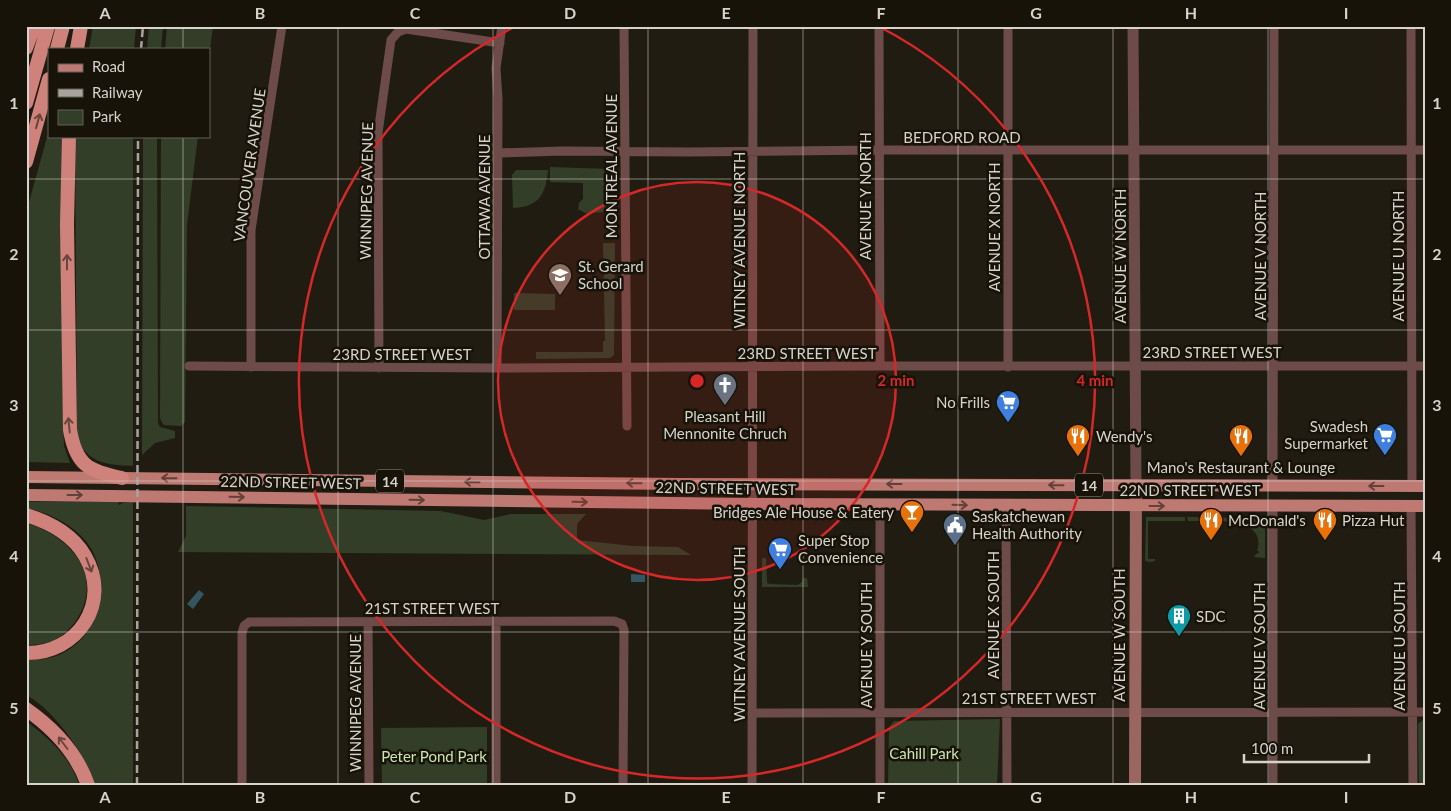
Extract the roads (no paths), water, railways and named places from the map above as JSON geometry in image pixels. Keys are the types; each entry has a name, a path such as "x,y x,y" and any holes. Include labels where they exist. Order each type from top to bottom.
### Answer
{"highway":[{"path":"26,48 34,26"},
{"path":"26,103 48,26"},
{"path":"57,48 63,26"},
{"path":"77,48 82,26"},
{"path":"26,162 48,83"},
{"path":"68,138 67,224 70,430 74,452 82,462 101,474 122,478"},
{"path":"26,515 51,525 74,541 88,562 95,585 91,609 76,635 56,648 44,652 26,654"},
{"path":"26,708 61,738 88,785"}],"main road":[{"name":"22ND STREET WEST","path":"26,477 753,484 1425,486"},
{"name":"AVENUE W SOUTH","path":"1135,785 1136,485"},
{"name":"22ND STREET WEST","path":"26,495 1006,506 1425,506"}],"street":[{"name":"VANCOUVER AVENUE","path":"251,367 251,230 282,26"},
{"name":"OTTAWA AVENUE","path":"497,368 498,153 496,68 502,26"},
{"name":"MONTREAL AVENUE","path":"624,26 627,426"},
{"name":"WITNEY AVENUE NORTH","path":"753,26 753,484"},
{"name":"AVENUE Y NORTH","path":"879,26 880,366"},
{"name":"AVENUE X NORTH","path":"1008,26 1008,367"},
{"name":"AVENUE W NORTH","path":"1133,26 1136,485"},
{"name":"AVENUE V NORTH","path":"1273,485 1274,26"},
{"name":"AVENUE U NORTH","path":"1411,26 1412,486"},
{"name":"WINNIPEG AVENUE","path":"379,368 378,133 391,40 398,32 406,29 500,43"},
{"name":"BEDFORD ROAD","path":"498,153 879,150 1425,150"},
{"name":"23RD STREET WEST","path":"189,366 379,368 1425,366"},
{"name":"WITNEY AVENUE SOUTH","path":"752,785 753,484"},
{"name":"AVENUE Y SOUTH","path":"880,505 880,785"},
{"name":"AVENUE X SOUTH","path":"1006,506 1007,785"},
{"name":"AVENUE V SOUTH","path":"1273,506 1273,785"},
{"name":"AVENUE U SOUTH","path":"1411,506 1412,785"},
{"name":"21ST STREET WEST","path":"242,785 242,633 244,626 249,622 496,621 614,621 622,624 624,630 623,785"},
{"path":"496,621 496,785"},
{"name":"WINNIPEG AVENUE","path":"368,622 369,785"},
{"name":"21ST STREET WEST","path":"752,713 1425,712"}],"water":[{"path":"631,574 645,575 645,582 631,582"},
{"path":"199,590 204,594 193,609 187,604"}],"railway":[{"path":"141,48 143,26"},
{"path":"137,785 138,138"}],"place":[{"name":"St. Gerard School","path":"560,296"},
{"name":"Pleasant Hill Mennonite Chruch","path":"725,406"},
{"name":"No Frills","path":"1008,423"},
{"name":"Swadesh Supermarket","path":"1385,456"},
{"name":"Wendy's","path":"1078,457"},
{"name":"Mano's Restaurant & Lounge","path":"1241,457"},
{"name":"Bridges Ale House & Eatery","path":"912,533"},
{"name":"McDonald's","path":"1211,541"},
{"name":"Pizza Hut","path":"1325,541"},
{"name":"Saskatchewan Health Authority","path":"955,546"},
{"name":"Super Stop Convenience","path":"780,570"},
{"name":"SDC","path":"1179,637"}],"park label":[{"name":"Cahill Park","path":"924,753"},
{"name":"Peter Pond Park","path":"434,756"}]}
